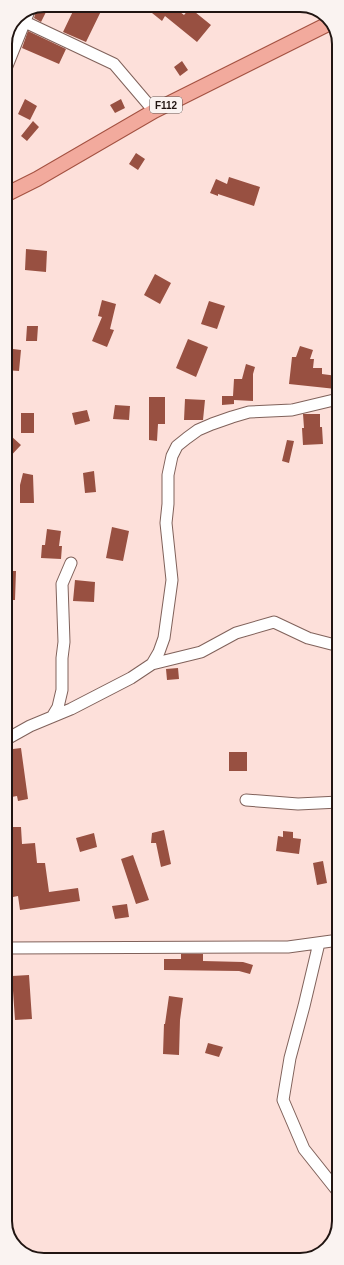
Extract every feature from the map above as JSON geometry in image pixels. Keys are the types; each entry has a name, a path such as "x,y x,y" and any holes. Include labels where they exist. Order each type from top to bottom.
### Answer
{"main road":[{"name":"F112","path":"12,192 37,179 154,111 325,25"}],"street":[{"path":"13,37 25,22 27,16"},
{"path":"25,22 114,64 154,111"},
{"path":"152,664 159,652 164,638 172,580 166,523 169,466 172,456 178,446 198,430 232,417 249,412 292,410 332,400"},
{"path":"52,717 58,706 62,690 62,658 64,642 62,584 71,563"},
{"path":"12,736 30,726 101,694 131,678 152,664 201,652 236,633 274,622 308,638 332,644"},
{"path":"246,800 298,804 332,802"},
{"path":"12,948 288,947 332,941"},
{"path":"319,943 290,1058 283,1100 304,1149 332,1185"}],"building":[{"path":"46,12 41,22 34,18 35,13"},
{"path":"73,12 101,12 86,42 63,32"},
{"path":"151,12 180,12 184,15 187,12 195,12 211,25 197,42 165,16 162,21"},
{"path":"28,31 66,49 59,64 22,48"},
{"path":"182,61 188,70 180,76 174,67"},
{"path":"25,99 37,106 30,120 18,114"},
{"path":"121,99 125,108 115,113 110,105"},
{"path":"33,121 39,127 27,141 21,136"},
{"path":"136,153 145,159 138,170 129,164"},
{"path":"229,177 260,187 254,206 218,194 218,196 210,193 216,179 227,184"},
{"path":"26,249 47,251 46,272 25,270"},
{"path":"155,274 171,283 160,304 144,295"},
{"path":"102,300 116,304 110,329 114,330 107,347 92,341 102,317 98,316"},
{"path":"209,301 225,306 217,329 201,324"},
{"path":"27,326 38,326 37,341 26,341"},
{"path":"188,339 208,347 196,377 176,368"},
{"path":"300,346 313,350 310,359 314,359 313,368 322,368 322,374 332,375 332,389 289,384 292,357 296,357"},
{"path":"12,349 21,350 19,371 12,370"},
{"path":"246,364 255,367 253,374 253,401 234,400 234,404 222,405 222,396 233,396 234,379 242,379"},
{"path":"149,397 165,397 165,424 158,424 157,441 149,440"},
{"path":"185,399 205,400 203,420 184,420"},
{"path":"115,405 130,406 129,420 113,419"},
{"path":"87,410 90,421 75,425 72,413"},
{"path":"21,413 34,413 34,433 21,433"},
{"path":"303,414 320,414 320,427 322,427 323,444 303,445"},
{"path":"12,437 21,445 12,455"},
{"path":"287,440 294,441 289,463 282,461"},
{"path":"94,471 96,492 85,493 83,473"},
{"path":"23,473 33,475 34,503 20,503 20,485"},
{"path":"112,527 129,531 123,561 106,558"},
{"path":"47,529 61,531 59,546 62,546 61,559 41,558 42,545 45,545"},
{"path":"12,571 16,571 15,600 12,600"},
{"path":"75,580 95,582 94,602 73,601"},
{"path":"178,668 179,679 167,680 166,669"},
{"path":"21,748 28,799 18,801 17,796 12,797 12,749"},
{"path":"229,752 247,752 247,771 229,771"},
{"path":"12,827 21,827 22,844 35,843 37,863 45,863 49,892 78,888 80,901 20,910 18,896 13,897"},
{"path":"164,830 171,864 161,867 156,843 151,843 152,833"},
{"path":"283,831 293,832 293,838 301,839 299,854 276,851 278,836 283,837"},
{"path":"94,833 97,847 80,852 76,838"},
{"path":"133,855 149,900 136,904 121,859"},
{"path":"323,861 327,883 317,885 313,863"},
{"path":"127,904 129,917 115,919 112,906"},
{"path":"181,954 203,954 203,961 243,962 253,965 250,974 239,971 164,970 164,959 181,959"},
{"path":"29,975 32,1019 15,1020 12,976"},
{"path":"169,996 183,998 180,1020 179,1055 163,1054 164,1024"},
{"path":"208,1043 223,1047 219,1057 205,1053"}]}
